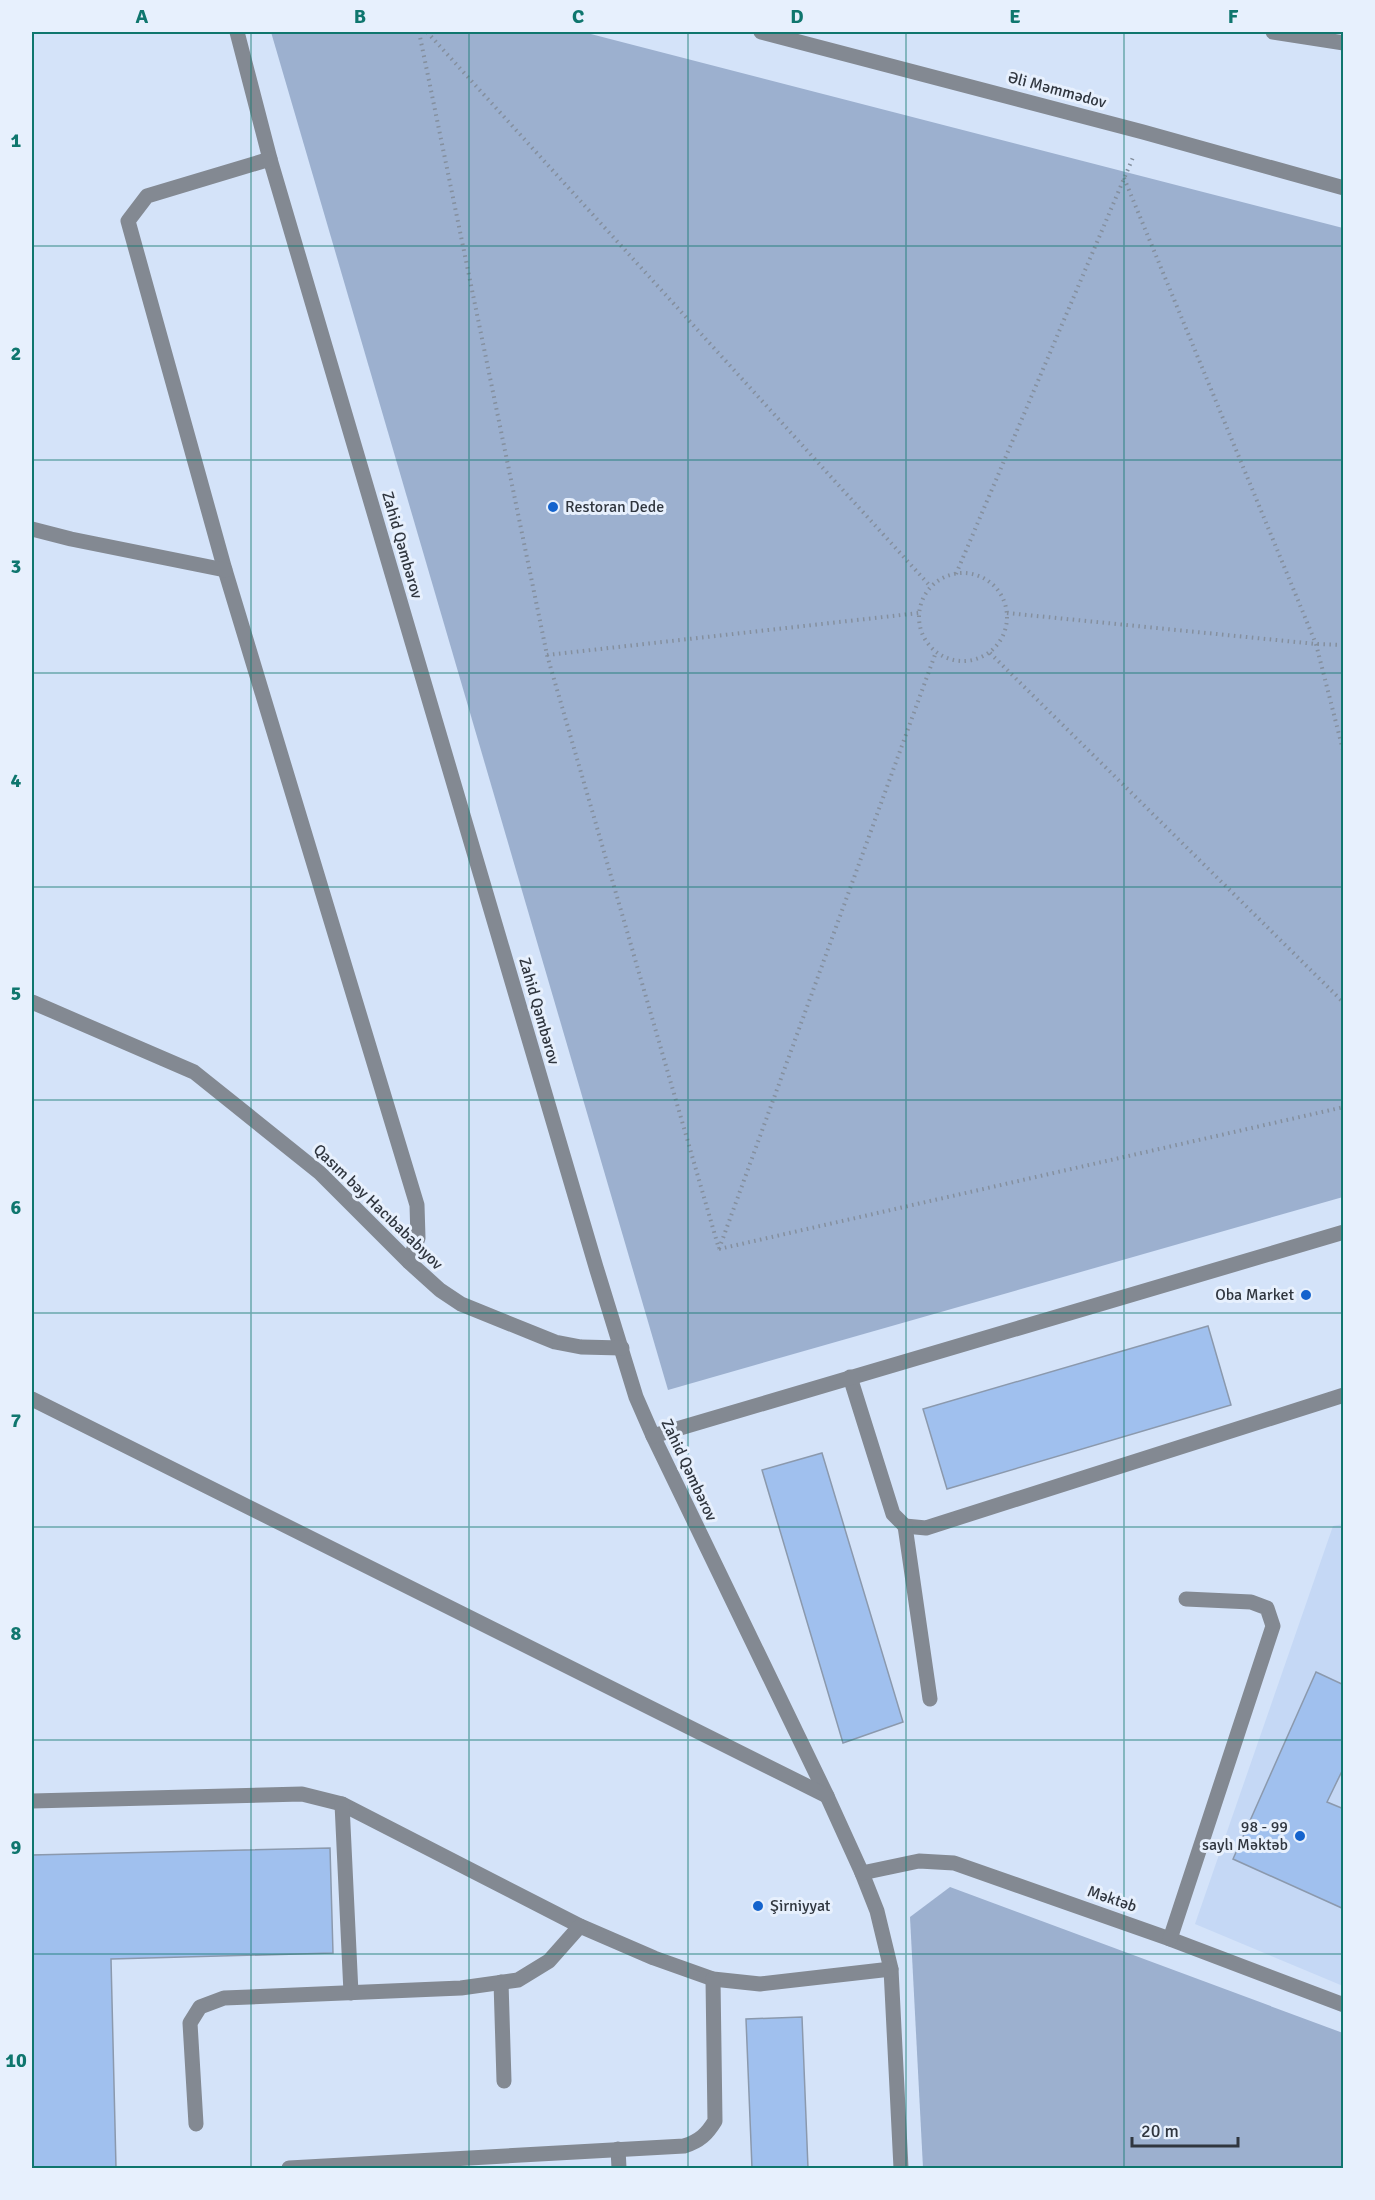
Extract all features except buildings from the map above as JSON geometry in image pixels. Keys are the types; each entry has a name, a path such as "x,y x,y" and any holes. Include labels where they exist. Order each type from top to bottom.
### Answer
{"street":[{"name":"Zahid Qəmbərov","path":"237,32 270,159 592,1256 636,1397 827,1797 877,1911 891,1969 901,2169"},
{"name":"Əli Məmmədov","path":"761,32 1132,129 1344,188"},
{"path":"1273,32 1344,43"},
{"path":"270,159 147,196 128,221 225,570 417,1205 418,1238 409,1262"},
{"path":"32,529 225,570"},
{"name":"Qasım bəy Hacıbababıyov","path":"32,1002 194,1072 320,1173 409,1262 440,1290 461,1304 555,1342 581,1347 622,1348"},
{"path":"653,1436 1344,1232"},
{"path":"850,1377 893,1514 905,1526 930,1699"},
{"path":"905,1526 926,1528 1344,1395"},
{"path":"32,1399 827,1797"},
{"path":"1170,1938 1273,1626 1267,1608 1251,1602 1186,1599"},
{"path":"32,1801 302,1794 342,1804 580,1926 654,1958 713,1979 760,1984 891,1969"},
{"path":"342,1804 351,1993"},
{"name":"Məktəb","path":"862,1873 920,1861 954,1863 1170,1938 1344,2005"},
{"path":"196,2124 190,2023 200,2007 224,1998 460,1988 518,1980 549,1961 580,1926"},
{"path":"289,2169 684,2146 698,2141 708,2133 715,2121 713,1979"},
{"path":"501,1982 504,2081"},
{"path":"618,2149 619,2169"}],"path":[{"path":"419,32 547,655 719,1249"},
{"path":"427,32 931,587"},
{"path":"956,574 1124,177 1316,644 1344,754"},
{"path":"970,573 996,587 1007,613 1000,641 990,652 978,659 963,661 949,659 936,652 926,641 920,628 919,613 923,599 931,587 942,578 956,574 970,573"},
{"path":"547,655 919,613"},
{"path":"1007,613 1344,645"},
{"path":"719,1249 936,652"},
{"path":"990,652 1344,1003"},
{"path":"719,1249 1344,1107"}],"shaded area":[{"path":"271,32 583,32 1343,228 1343,1197 668,1390"},
{"path":"1343,1524 1343,1986 1195,1924 1333,1526"},
{"path":"950,1887 1343,2033 1343,2168 923,2168 910,1917"}],"place":[{"name":"Restoran Dede","path":"553,507"},
{"name":"Oba Market","path":"1306,1295"},
{"name":"98 - 99 saylı Məktəb","path":"1300,1836"},
{"name":"Şirniyyat","path":"758,1906"}]}
